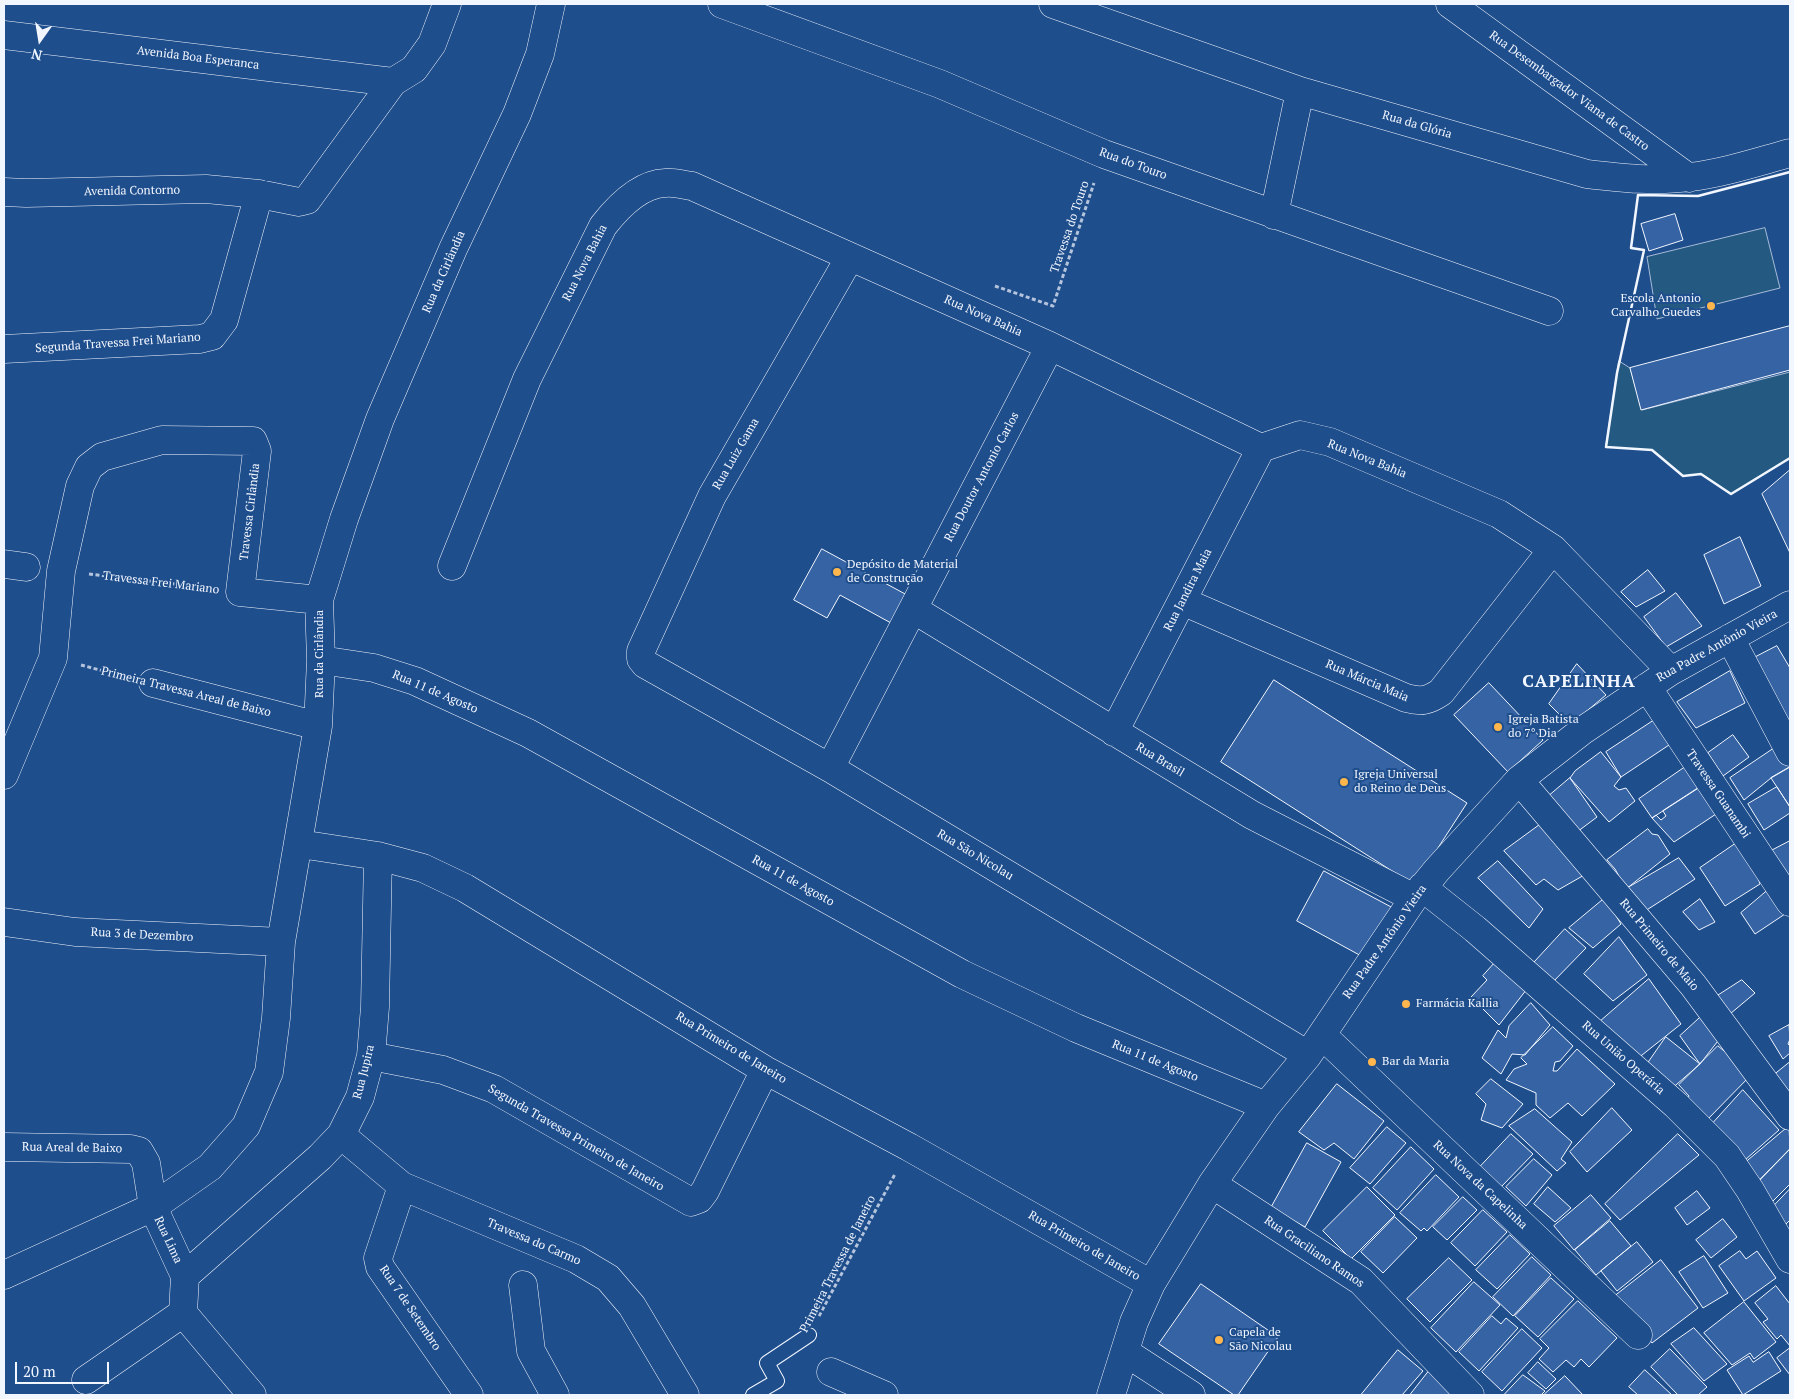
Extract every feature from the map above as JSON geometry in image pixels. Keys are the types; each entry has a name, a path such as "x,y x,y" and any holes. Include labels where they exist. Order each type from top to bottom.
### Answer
{"street":[{"path":"259,194 299,202 307,200 393,82 414,68 432,44 447,4"},
{"name":"Rua da Cirlândia","path":"4,1275 153,1207 210,1167 246,1126 269,1072 276,1018 282,942 300,844 318,726 321,660 319,600 344,519 380,419 453,249 518,114 540,54 551,4"},
{"name":"Rua do Touro","path":"722,4 940,84 1104,154 1549,311"},
{"name":"Rua da Glória","path":"1053,4 1300,91 1587,174 1633,180 1689,178 1724,171 1790,153"},
{"name":"Rua Desembargador Viana de Castro","path":"1450,4 1689,178"},
{"name":"Avenida Boa Esperanca","path":"4,35 393,82"},
{"path":"1274,215 1300,91"},
{"name":"Rua Nova Bahia","path":"452,566 528,379 603,226 618,206 637,193 664,182 692,186 1050,346 1261,448 1300,435 1330,442 1499,514 1553,549 1671,671"},
{"name":"Avenida Contorno","path":"4,192 206,189 259,194"},
{"name":"Segunda Travessa Frei Mariano","path":"4,349 200,339 212,336 224,320 259,194"},
{"name":"Rua Luiz Gama","path":"641,659 642,651 712,496 850,257"},
{"name":"Rua Doutor Antonio Carlos","path":"830,768 1050,346"},
{"name":"Travessa Cirlândia","path":"61,571 80,486 89,466 102,457 162,440 246,439 256,444 257,451 240,592"},
{"name":"Rua Jandira Maia","path":"1114,732 1261,448"},
{"name":"Rua Márcia Maia","path":"1182,601 1406,698 1430,700 1441,692 1553,549"},
{"path":"4,775 53,658 61,571"},
{"path":"240,592 319,600"},
{"name":"Rua Padre Antônio Vieira","path":"1111,1395 1134,1322 1151,1284 1212,1184 1266,1106 1315,1045 1418,893 1520,780 1582,731 1671,671 1790,605"},
{"name":"Rua Brasil","path":"913,609 1252,815 1418,893"},
{"path":"1730,638 1790,752"},
{"name":"Rua São Nicolau","path":"641,659 645,664 1315,1045"},
{"name":"Rua 11 de Agosto","path":"321,660 374,668 415,681 528,733 962,974 1076,1028 1266,1106"},
{"name":"Primeira Travessa Areal de Baixo","path":"153,684 318,726"},
{"name":"Travessa Guanambi","path":"1646,687 1790,902"},
{"name":"Rua Primeiro de Maio","path":"1520,780 1693,985 1790,1116"},
{"name":"Rua Primeiro de Janeiro","path":"300,844 378,856 423,868 465,888 766,1070 909,1147 1151,1284"},
{"name":"Rua Jupira","path":"185,1276 320,1157 342,1135 360,1097 371,1056 375,1007 378,856"},
{"name":"Rua União Operária","path":"1418,893 1475,929 1676,1105 1726,1156 1750,1190 1790,1259"},
{"name":"Rua 3 de Dezembro","path":"4,922 75,932 282,942"},
{"name":"Rua Nova da Capelinha","path":"1315,1045 1638,1335"},
{"name":"Segunda Travessa Primeiro de Janeiro","path":"371,1056 443,1070 494,1089 691,1202 699,1199 705,1191 766,1070"},
{"name":"Travessa do Carmo","path":"342,1135 402,1186 576,1259 608,1278 632,1306 685,1395"},
{"name":"Rua Areal de Baixo","path":"4,1147 131,1149 139,1151"},
{"name":"Rua Lima","path":"139,1151 146,1163 153,1207 185,1276 183,1313"},
{"name":"Rua Graciliano Ramos","path":"1212,1184 1361,1280 1470,1395"},
{"name":"Rua 7 de Setembro","path":"402,1186 378,1258 380,1267 469,1395"},
{"path":"523,1285 531,1351 555,1395"},
{"path":"86,1380 183,1313 252,1395"},
{"path":"1125,1352 1191,1395"},
{"path":"831,1372 884,1395"}],"lane":[{"path":"753,1395 777,1381 767,1363 809,1335"}],"path":[{"name":"Travessa do Touro","path":"1052,306 1104,154"},
{"name":"Travessa Frei Mariano","path":"61,571 240,592"},
{"name":"Primeira Travessa Areal de Baixo","path":"53,658 153,684"},
{"name":"Primeira Travessa de Janeiro","path":"809,1335 909,1147"}],"shaded area":[{"path":"1765,228 1780,288 1657,319 1647,257"},
{"path":"1619,361 1630,368 1642,410 1790,372 1790,458 1731,494 1701,474 1683,476 1652,450 1606,447"}],"building":[{"path":"1675,214 1683,240 1649,251 1641,224"},
{"path":"1790,326 1790,370 1641,410 1630,368"},
{"path":"1790,470 1790,553 1762,494"},
{"path":"1740,537 1761,586 1724,604 1704,555"},
{"name":"Depósito de Material de Construção","path":"822,549 907,595 891,623 840,595 827,618 794,600"},
{"path":"1648,570 1665,591 1636,607 1621,592"},
{"path":"1676,593 1702,626 1666,647 1644,617"},
{"path":"1777,646 1790,668 1790,726 1750,660"},
{"path":"1577,664 1606,695 1570,725 1549,704"},
{"path":"1730,671 1745,703 1696,728 1677,702"},
{"name":"Igreja Universal do Reino de Deus","path":"1274,680 1467,803 1414,885 1221,762"},
{"name":"Igreja Batista do 7° Dia","path":"1489,683 1543,740 1508,772 1454,715"},
{"path":"1656,719 1675,741 1621,777 1606,752"},
{"path":"1733,735 1749,757 1723,776 1708,753"},
{"path":"1779,745 1790,767 1771,778 1744,800 1730,778"},
{"path":"1601,752 1621,777 1614,786 1619,790 1626,788 1635,801 1609,822 1570,778 1575,771"},
{"path":"1691,763 1700,787 1652,818 1639,799"},
{"path":"1790,767 1790,807 1771,778"},
{"path":"1570,778 1597,817 1577,832 1550,795"},
{"path":"1700,787 1719,812 1674,842 1652,818 1656,815 1661,820 1666,816 1663,811"},
{"path":"1777,787 1790,807 1790,813 1764,830 1748,804"},
{"path":"1545,821 1586,874 1558,890 1544,879 1536,885 1504,851"},
{"path":"1648,829 1652,834 1658,835 1670,854 1626,889 1615,869 1607,860"},
{"path":"1790,841 1790,879 1769,852"},
{"path":"1738,842 1755,866 1760,884 1725,906 1700,868"},
{"path":"1679,858 1695,879 1642,913 1626,889"},
{"path":"1498,861 1543,909 1529,928 1478,878"},
{"path":"1324,871 1393,908 1365,958 1297,921"},
{"path":"1774,885 1788,912 1755,934 1741,913"},
{"path":"1605,898 1621,924 1593,948 1569,928"},
{"path":"1700,899 1715,922 1699,930 1683,912"},
{"path":"1565,929 1586,948 1550,985 1530,967"},
{"path":"1619,937 1647,975 1613,1001 1584,974"},
{"path":"1500,957 1530,985 1499,1025 1471,997 1487,980 1483,976"},
{"path":"1649,979 1681,1024 1632,1063 1595,1026"},
{"path":"1742,980 1755,993 1724,1019 1711,1000"},
{"path":"1531,1003 1550,1025 1525,1055 1512,1054 1501,1074 1482,1058 1498,1030 1506,1038 1509,1026"},
{"path":"1704,1014 1721,1037 1700,1064 1680,1036"},
{"path":"1789,1025 1790,1039 1788,1044 1790,1046 1790,1053 1783,1059 1769,1036"},
{"path":"1553,1027 1573,1046 1560,1061 1555,1062 1553,1071 1557,1071 1577,1049 1615,1084 1582,1116 1568,1103 1550,1118 1536,1105 1536,1093 1506,1080 1514,1069 1527,1064 1521,1058"},
{"path":"1666,1037 1700,1064 1669,1091 1648,1063"},
{"path":"1718,1046 1752,1074 1706,1121 1686,1103 1689,1096 1679,1085"},
{"path":"1790,1062 1790,1097 1769,1079"},
{"path":"1491,1079 1523,1104 1502,1128 1481,1120 1486,1104 1476,1094"},
{"path":"1337,1084 1384,1121 1354,1159 1334,1143 1324,1150 1299,1132"},
{"path":"1743,1090 1779,1130 1737,1167 1705,1132"},
{"path":"1612,1108 1632,1130 1587,1172 1570,1152"},
{"path":"1535,1109 1572,1142 1561,1159 1566,1163 1557,1171 1509,1126"},
{"path":"1789,1126 1790,1149 1753,1187 1739,1168"},
{"path":"1387,1127 1406,1143 1370,1184 1350,1168"},
{"path":"1511,1134 1533,1154 1501,1187 1480,1167"},
{"path":"1678,1134 1699,1155 1620,1220 1605,1204"},
{"path":"1307,1143 1341,1162 1305,1227 1271,1208"},
{"path":"1411,1147 1434,1169 1397,1210 1373,1188"},
{"path":"1790,1149 1790,1184 1768,1206 1753,1187"},
{"path":"1534,1159 1552,1175 1526,1206 1506,1187"},
{"path":"1436,1175 1459,1197 1427,1231 1424,1228 1421,1231 1400,1213"},
{"path":"1367,1187 1395,1215 1351,1259 1323,1231"},
{"path":"1548,1187 1571,1208 1555,1222 1534,1204"},
{"path":"1790,1189 1790,1220 1783,1227 1771,1209"},
{"path":"1697,1191 1710,1208 1687,1225 1675,1208"},
{"path":"1591,1195 1611,1218 1574,1250 1554,1226"},
{"path":"1463,1197 1477,1210 1447,1240 1433,1227"},
{"path":"1483,1210 1507,1232 1475,1266 1451,1243"},
{"path":"1395,1217 1417,1238 1383,1273 1361,1252"},
{"path":"1723,1219 1737,1237 1711,1258 1696,1240"},
{"path":"1610,1221 1631,1246 1596,1275 1575,1250"},
{"path":"1510,1235 1530,1254 1497,1289 1476,1270"},
{"path":"1637,1242 1653,1262 1617,1291 1601,1271"},
{"path":"1740,1251 1746,1259 1757,1251 1776,1278 1744,1301 1719,1266"},
{"path":"1704,1256 1728,1293 1703,1308 1679,1272"},
{"path":"1532,1257 1551,1275 1513,1316 1493,1297"},
{"path":"1449,1258 1472,1280 1430,1322 1407,1299"},
{"path":"1661,1260 1698,1308 1652,1343 1615,1296"},
{"path":"1551,1278 1574,1299 1538,1337 1515,1316"},
{"path":"1474,1282 1500,1305 1456,1352 1431,1328"},
{"name":"Capela de São Nicolau","path":"1201,1284 1278,1337 1238,1395 1234,1395 1159,1344"},
{"path":"1776,1286 1790,1304 1790,1346 1781,1335 1777,1339 1763,1322 1768,1319 1755,1303"},
{"path":"1578,1301 1617,1338 1589,1367 1581,1359 1574,1367 1566,1360 1553,1372 1539,1359 1549,1348 1540,1339"},
{"path":"1744,1302 1776,1342 1754,1359 1750,1353 1732,1365 1704,1333"},
{"path":"1492,1316 1501,1324 1506,1318 1518,1328 1479,1371 1459,1352"},
{"path":"1694,1328 1727,1364 1704,1381 1671,1344"},
{"path":"1522,1329 1542,1348 1502,1391 1482,1372"},
{"path":"1790,1348 1790,1375 1777,1358"},
{"path":"1670,1349 1707,1387 1698,1395 1678,1395 1651,1367"},
{"path":"1398,1350 1423,1371 1402,1395 1361,1395"},
{"path":"1769,1352 1781,1371 1743,1395 1727,1370 1749,1356 1753,1362"},
{"path":"1538,1362 1556,1379 1546,1389 1528,1373"},
{"path":"1645,1370 1672,1395 1638,1395 1629,1387"},
{"path":"1429,1371 1454,1395 1410,1395"},
{"path":"1523,1375 1545,1391 1541,1395 1504,1395"},
{"path":"1565,1376 1583,1395 1545,1394"}],"wall":[{"path":"1790,172 1698,196 1638,195 1631,248 1644,250 1617,373 1606,447 1652,450 1683,476 1701,474 1731,494 1790,458"}],"place":[{"name":"Escola Antonio Carvalho Guedes","path":"1711,306"},
{"name":"Depósito de Material de Construção","path":"837,572"},
{"name":"Igreja Batista do 7° Dia","path":"1498,727"},
{"name":"Igreja Universal do Reino de Deus","path":"1344,782"},
{"name":"Farmácia Kallia","path":"1406,1004"},
{"name":"Bar da Maria","path":"1372,1062"},
{"name":"Capela de São Nicolau","path":"1219,1340"}],"district":[{"name":"CAPELINHA","path":"1579,682"}]}
